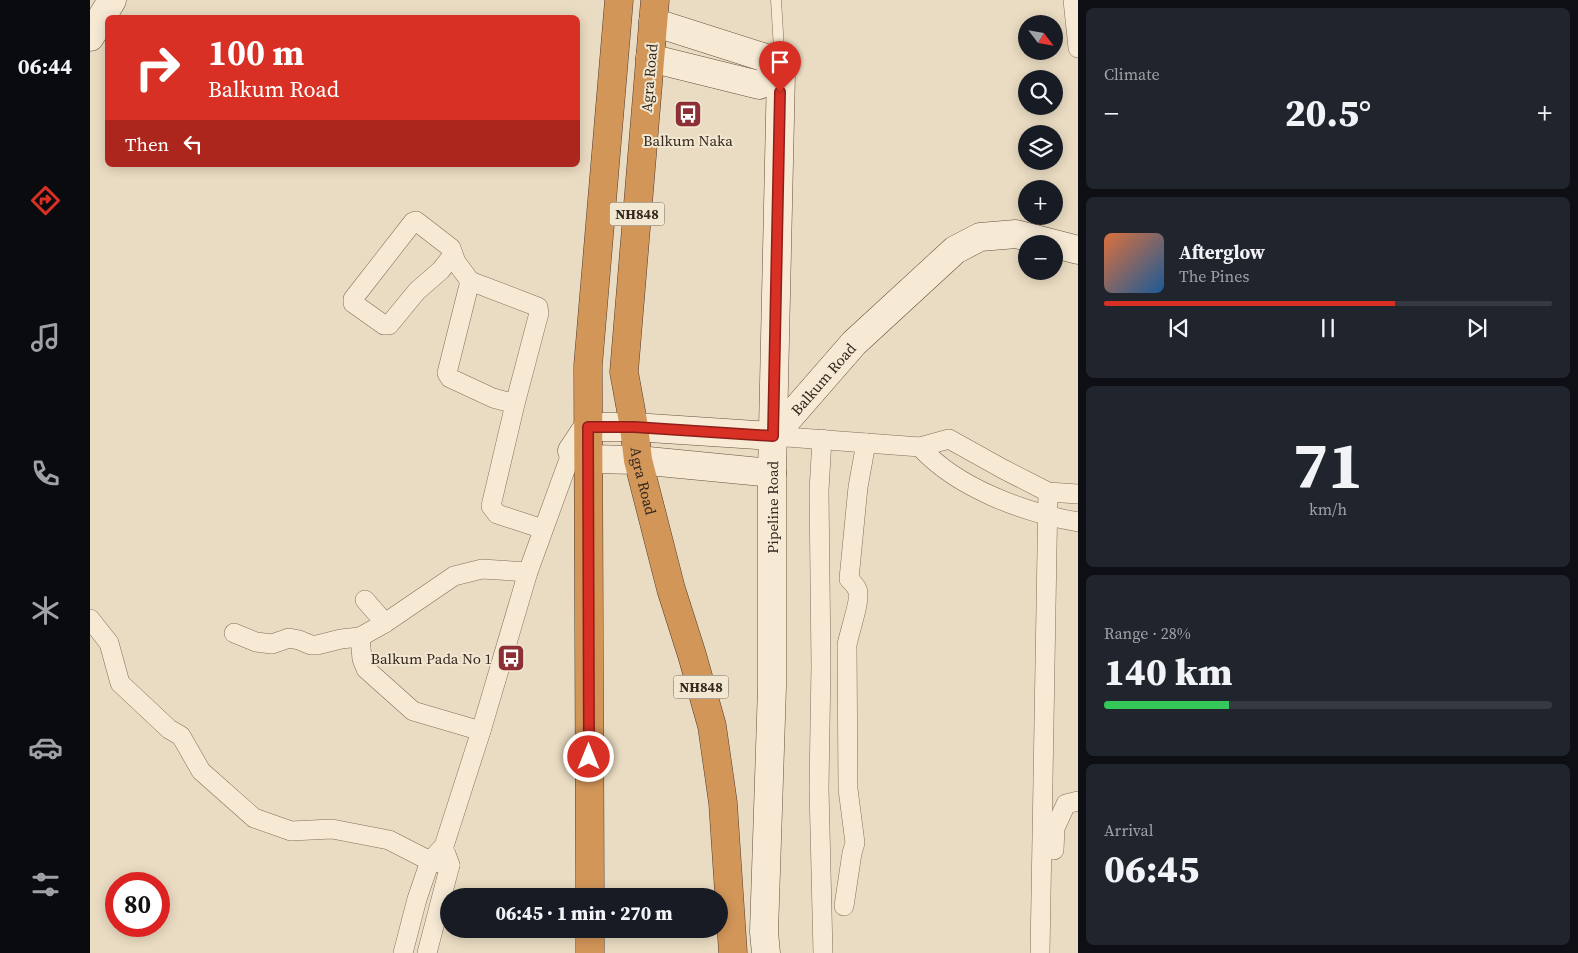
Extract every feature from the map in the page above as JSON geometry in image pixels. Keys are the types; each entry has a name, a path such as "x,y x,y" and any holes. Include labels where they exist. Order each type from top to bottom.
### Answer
{"highway":[{"name":"NH848","path":"590,888 580,455 588,427 588,366 619,0"},
{"name":"Agra Road","path":"654,11 624,372 638,460 671,589 712,726 723,803 733,953"},
{"path":"590,938 590,953"}],"street":[{"path":"90,37 112,0"},
{"path":"1072,0 1078,48"},
{"path":"650,58 759,85 781,73 766,58 654,11"},
{"name":"Pipeline Road","path":"766,953 764,932 772,687 772,473 781,73"},
{"path":"452,256 441,270 417,291 389,325 384,325 353,303 353,299 413,222 416,221 451,248 452,256 470,281 538,307 539,313 491,506 497,514 543,529"},
{"name":"Balkum Road","path":"773,436 854,343 955,250 980,237 1016,234 1078,250"},
{"path":"470,281 447,373 450,378 493,398 515,404"},
{"path":"588,427 634,427 920,447 949,439 1048,492 1078,494"},
{"path":"822,439 819,491 821,665 819,788 822,953"},
{"path":"844,906 855,843 848,789 847,644 855,617 858,590 849,579 858,487 866,443"},
{"path":"920,447 932,460 985,494 1048,517 1078,522"},
{"path":"402,953 430,860 444,846 482,731 528,572 543,529 580,455 772,473"},
{"path":"973,486 987,461"},
{"path":"1040,953 1048,492"},
{"path":"234,633 256,642 272,644 289,638 311,645 360,637 385,623 454,576 482,568 528,572"},
{"path":"365,600 385,623"},
{"path":"90,619 109,643 120,683 169,729 181,736 201,771 254,818 291,832 332,829 389,840 430,860 450,865"},
{"path":"360,637 362,658 366,669 413,710 482,731"},
{"path":"1053,953 1055,828 1066,804 1078,801"},
{"path":"427,953 450,865 444,846"}],"lane":[{"name":"Pipeline Road","path":"776,0 781,73"}],"place":[{"name":"Balkum Naka","path":"688,114"},
{"name":"Balkum Pada No 1","path":"511,658"}],"route":[{"path":"589,757 588,427 634,427 773,436 780,92"}]}
